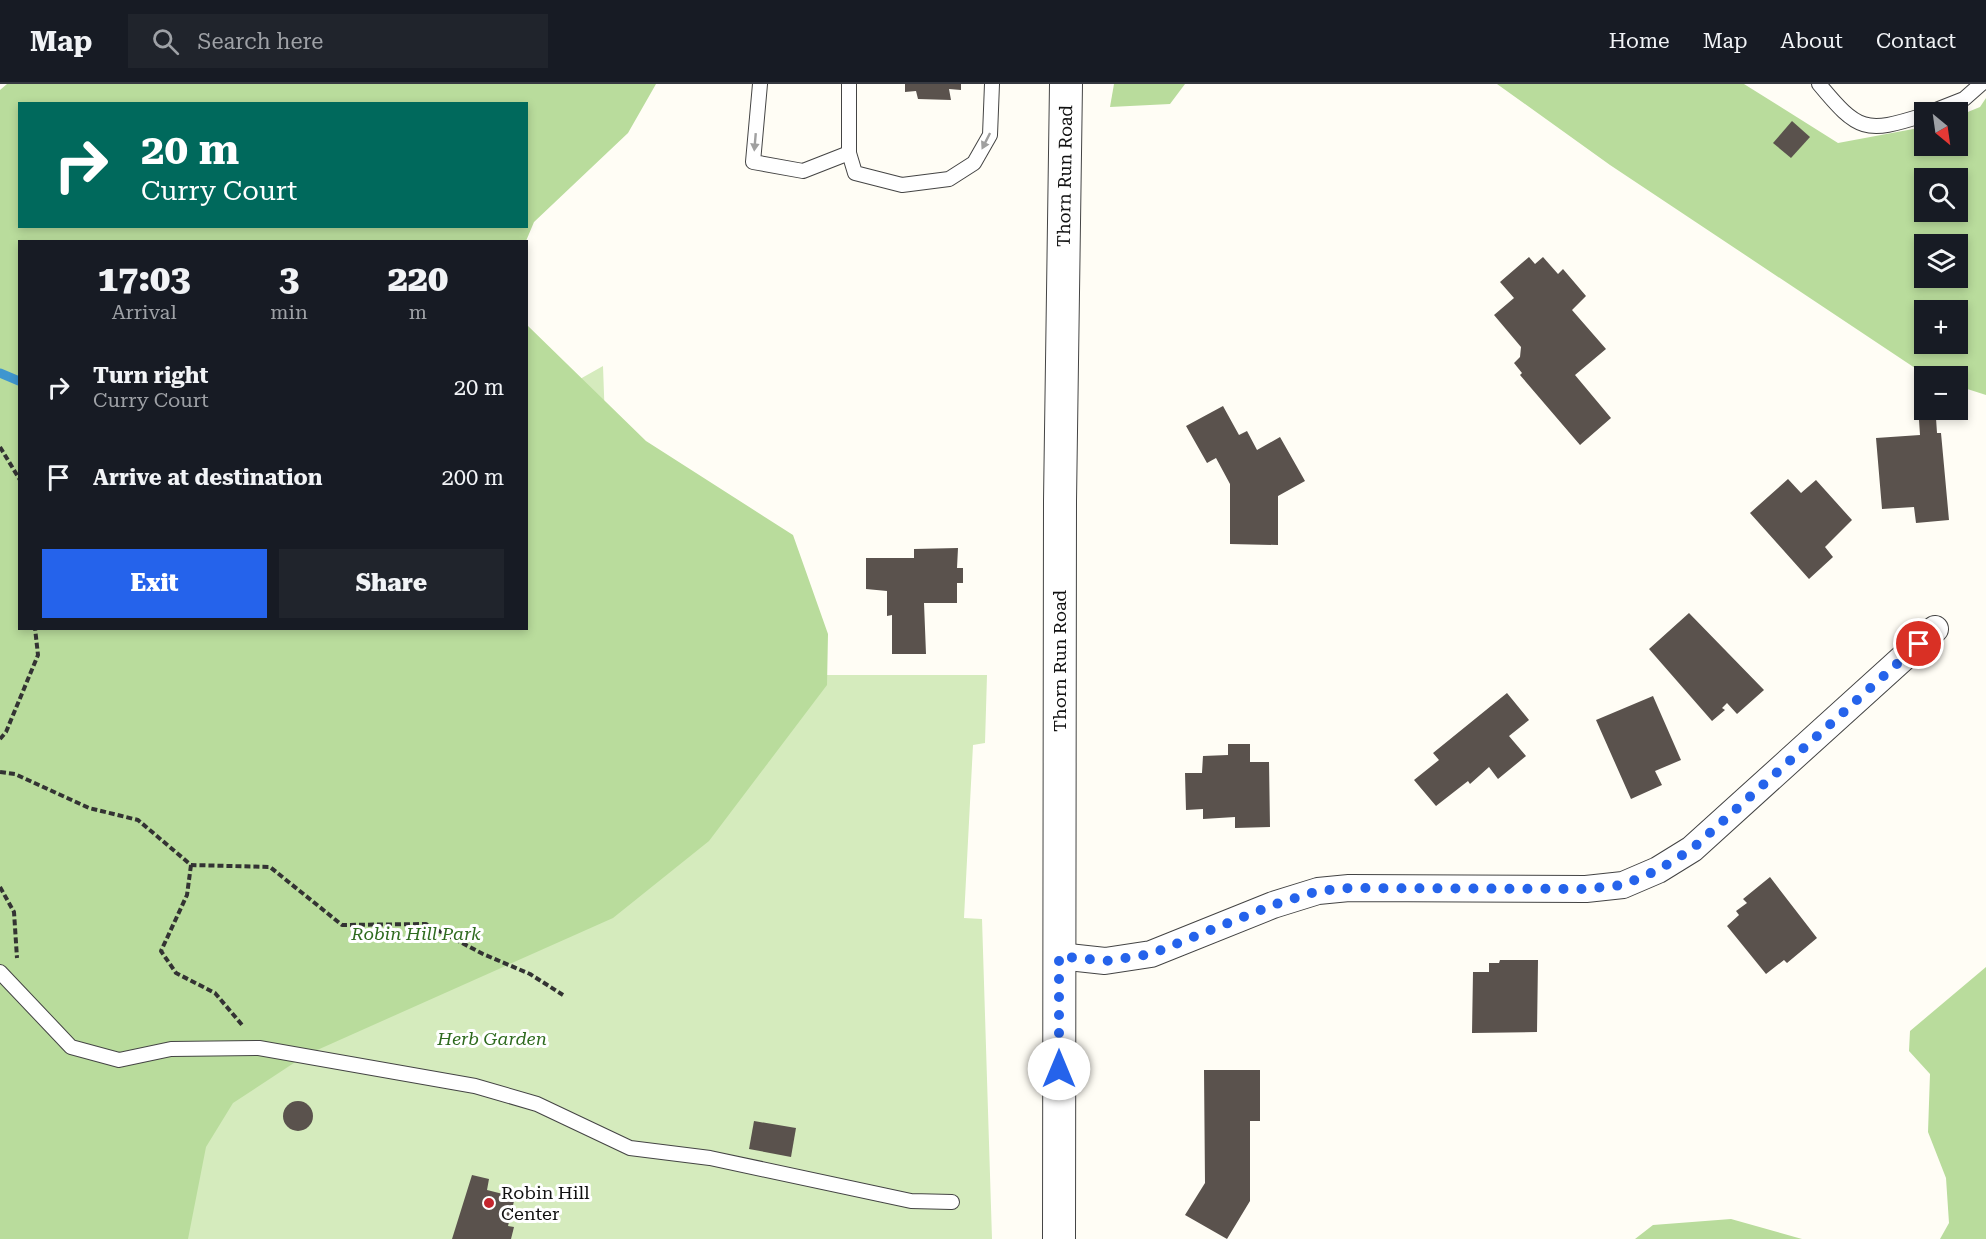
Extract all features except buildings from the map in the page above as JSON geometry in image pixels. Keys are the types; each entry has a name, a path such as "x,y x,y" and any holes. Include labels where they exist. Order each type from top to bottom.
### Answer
{"street":[{"name":"Thorn Run Road","path":"1059,1239 1060,501 1066,84"},
{"path":"1059,956 1106,961 1151,954 1273,905 1318,891 1349,888 1586,889 1623,885 1658,870 1706,837 1935,629"}],"lane":[{"path":"760,84 753,162 803,171 849,153"},
{"path":"849,84 849,153 855,173 902,185 949,179 974,163 990,135 992,84"},
{"path":"1819,84 1844,114 1863,126 1889,126 1914,118"},
{"path":"1956,102 1964,99 1981,84"},
{"path":"0,972 71,1047 119,1060 171,1049 259,1048 475,1086 537,1104 630,1148 710,1158 911,1201 952,1202"}],"path":[{"path":"0,447 18,477"},
{"path":"0,739 6,732 38,655 35,630"},
{"path":"0,772 15,774 89,808 138,820 191,865 270,867 342,925 426,924 483,954 530,974 564,995"},
{"path":"191,865 187,895 162,951 176,973 215,993 233,1012 259,1048"},
{"path":"0,887 14,912 20,993"}],"green space":[{"path":"7,84 656,84 628,133 534,222 526,240 18,240 18,630 528,630 528,326 646,441 793,535 828,634 827,685 709,841 613,918 306,1055 233,1103 206,1147 188,1239 0,1239 0,90"},
{"path":"1114,84 1185,84 1170,104 1110,107"},
{"path":"1497,84 1744,84 1838,143 1914,129 1914,156 1968,156 1968,112 1980,107 1986,98 1986,395 1968,389 1968,366 1914,367 1610,165"},
{"name":"Robin Hill Park","path":"0,348 18,600 18,630 528,630 528,408 603,366 614,675 987,675 985,743 973,745 964,918 982,919 992,1239 0,1239"},
{"path":"1986,967 1986,1239 1940,1239 1949,1223 1946,1178 1928,1132 1930,1074 1909,1051 1910,1031"},
{"path":"1731,1219 1802,1239 1635,1239 1653,1225"}],"waterway":[{"path":"0,373 18,381"}],"place":[{"name":"Robin Hill Center","path":"489,1203"}],"route":[{"path":"1059,1069 1059,956 1106,961 1151,954 1273,905 1318,891 1349,888 1586,889 1623,885 1658,870 1692,849 1919,644"}],"park label":[{"name":"Herb Garden","path":"492,1039"}]}
